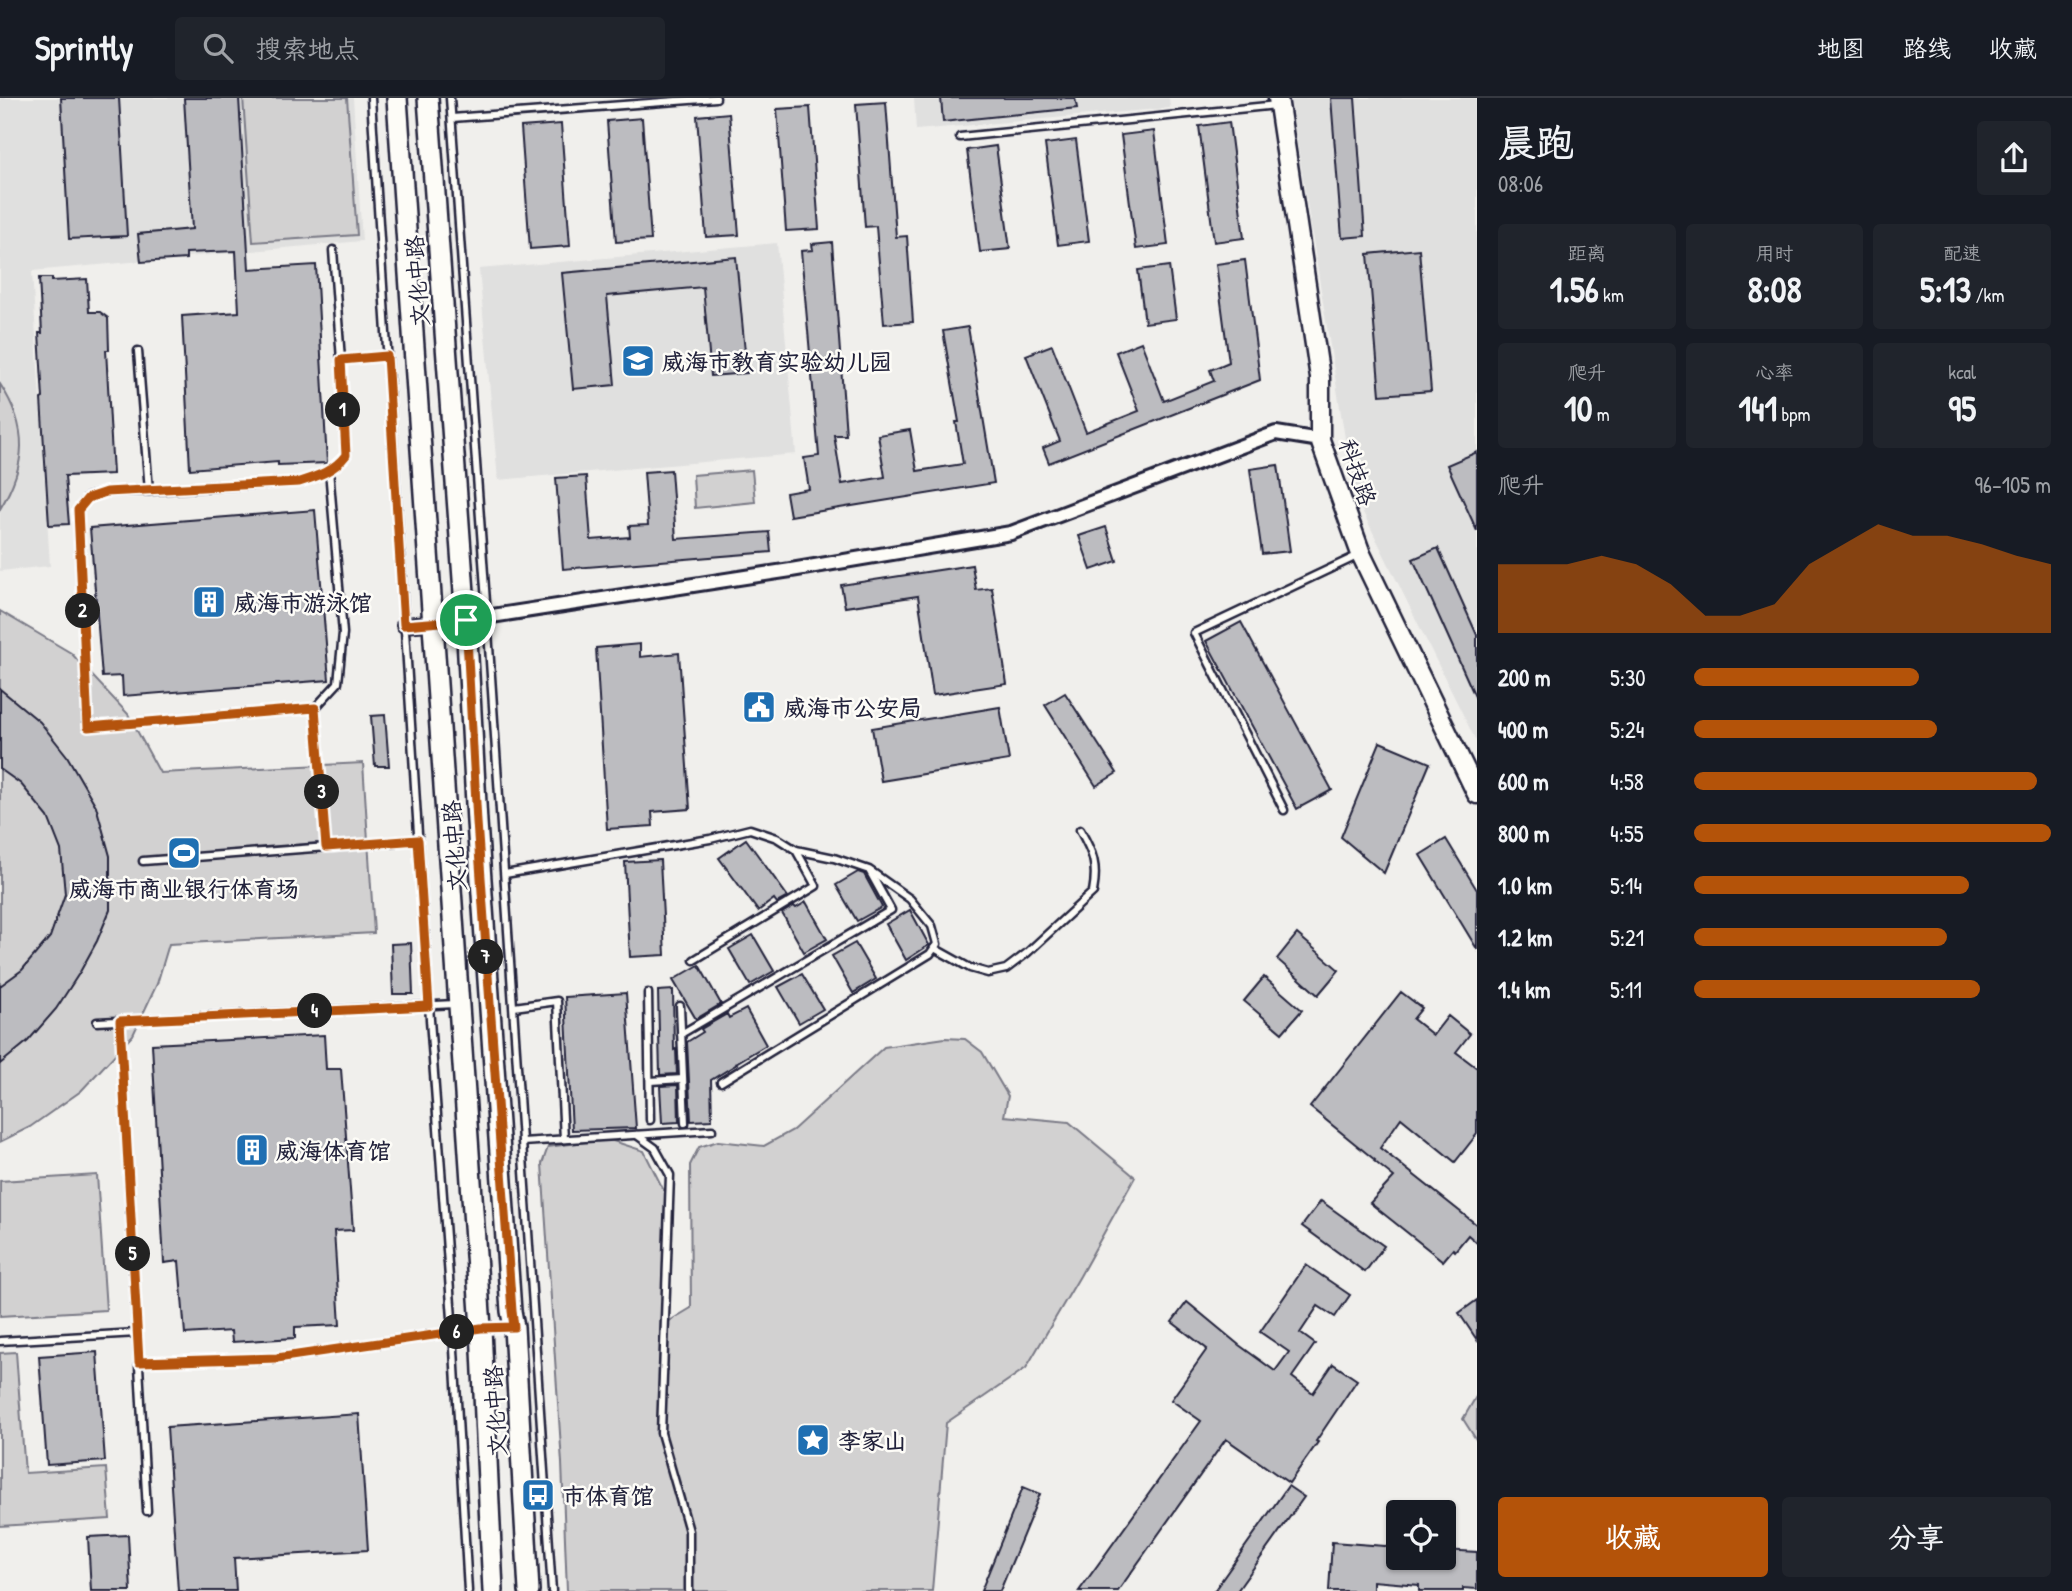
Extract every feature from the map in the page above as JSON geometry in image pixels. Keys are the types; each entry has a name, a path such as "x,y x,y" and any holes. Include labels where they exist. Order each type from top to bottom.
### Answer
{"main road":[{"name":"文化中路","path":"397,98 460,1004 481,1328 494,1591"},
{"name":"文化中路","path":"428,98 514,1327 529,1591"},
{"name":"科技路","path":"1278,102 1320,378 1320,440 1361,554 1477,794"}],"street":[{"path":"404,625 466,620 1011,533 1276,433 1320,440"}],"lane":[{"path":"371,98 468,1591"},
{"path":"450,98 552,1591"},
{"path":"452,118 716,98"},
{"path":"960,137 1278,102"},
{"path":"329,470 343,633 338,683 315,708 88,727 78,510 88,498 106,492 299,482 338,465 346,455 333,250"},
{"path":"138,351 149,491"},
{"path":"341,360 387,356"},
{"path":"1284,810 1194,633 1361,554"},
{"path":"315,708 326,847"},
{"path":"505,874 710,839 750,829 778,838 796,850 834,858 869,870 910,899 932,926 937,944 930,954 721,1082"},
{"path":"934,948 970,968 988,973 1006,969 1027,954 1093,892 1093,853 1080,830"},
{"path":"142,861 418,840"},
{"path":"694,960 816,886 796,850"},
{"path":"681,1034 891,909 869,870"},
{"path":"648,993 650,1120"},
{"path":"514,1007 557,1001 564,1139"},
{"path":"97,1021 460,1004"},
{"path":"680,1006 685,1123"},
{"path":"120,1021 147,1511"},
{"path":"650,1081 683,1079"},
{"path":"522,1142 712,1130"},
{"path":"637,1135 656,1148 670,1175 661,1433 689,1531 689,1591"},
{"path":"139,1362 277,1358 481,1328 514,1327"},
{"path":"0,1341 137,1332"}],"shaded area":[{"path":"0,98 353,98 362,241 32,271 50,566 0,571"},
{"path":"243,98 347,98 357,235 253,242"},
{"path":"914,98 1169,98 1170,108 916,130"},
{"path":"1290,98 1477,98 1477,743 1354,494"},
{"name":"威海市教育实验幼儿园","path":"777,243 796,454 498,480 479,269"},
{"path":"0,384 16,416 21,446 15,477 0,509"},
{"path":"752,470 755,502 695,508 693,475"},
{"name":"威海市商业银行体育场","path":"0,611 71,653 128,714 160,773 363,763 374,933 169,944 157,984 133,1035 81,1091 30,1127 0,1142"},
{"path":"945,1038 965,1039 982,1052 1008,1096 1004,1116 1069,1122 1135,1177 1026,1368 946,1423 932,1591 567,1591 562,1463 542,1164 548,1147 607,1139 644,1151 666,1195 666,1323 691,1308 690,1165 699,1147 718,1141 764,1146 793,1130 884,1047"},
{"path":"97,1175 106,1310 0,1316 0,1181"},
{"path":"16,1352 25,1473 106,1468 110,1519 0,1526 0,1353"},
{"path":"1477,1395 1477,1441 1463,1419"}],"building":[{"path":"61,98 119,98 127,236 69,239"},
{"path":"184,98 239,98 249,269 316,265 327,463 278,465 278,462 190,469 182,316 239,312 236,251 186,253 186,259 141,262 138,234 192,229"},
{"path":"941,98 1075,98 1077,108 943,122"},
{"path":"1331,98 1355,98 1365,236 1342,238"},
{"path":"886,102 896,237 907,236 913,322 884,324 876,226 865,227 856,104"},
{"path":"810,107 819,229 786,231 777,109"},
{"path":"729,113 739,235 706,237 697,116"},
{"path":"642,118 651,240 616,242 607,121"},
{"path":"1229,122 1244,238 1214,242 1199,126"},
{"path":"561,124 570,246 530,249 521,127"},
{"path":"1154,131 1168,245 1136,249 1121,135"},
{"path":"1076,140 1089,241 1058,245 1045,144"},
{"path":"996,146 1010,249 980,252 967,150"},
{"path":"832,242 846,435 834,435 842,484 885,477 878,435 910,430 917,471 963,464 956,422 959,422 943,331 968,327 994,483 790,516 786,493 809,489 804,458 819,456 801,251 813,250 812,244"},
{"path":"1419,249 1431,391 1380,395 1368,254"},
{"path":"736,257 747,373 711,376 703,287 607,296 615,385 573,389 562,273"},
{"path":"1245,260 1260,380 1049,463 1043,448 1060,441 1026,355 1052,345 1086,432 1139,411 1116,352 1141,342 1164,401 1214,381 1210,370 1229,362 1216,264"},
{"path":"1169,266 1176,319 1145,323 1138,270"},
{"path":"39,278 52,278 52,281 87,279 89,312 100,312 108,318 109,350 106,350 113,474 65,476 69,524 49,525 41,399"},
{"path":"1477,452 1477,531 1447,465"},
{"path":"1278,465 1290,551 1262,554 1250,469"},
{"path":"671,470 676,539 769,532 771,552 563,569 556,478 586,476 591,540 630,537 629,526 648,525 644,472"},
{"name":"威海市游泳馆","path":"315,510 329,680 123,696 122,676 102,677 90,528"},
{"path":"1106,527 1117,561 1091,570 1079,536"},
{"path":"1438,548 1477,635 1477,701 1413,559"},
{"path":"972,565 976,590 992,588 1007,684 933,695 918,596 845,607 841,585"},
{"path":"1241,622 1332,790 1297,809 1206,641"},
{"path":"640,644 640,657 679,653 690,809 652,812 653,826 607,829 596,648"},
{"path":"0,689 40,722 67,756 96,806 110,856 110,910 97,941 56,1009 28,1041 0,1064 0,986 22,970 50,937 65,894 61,850 48,817 21,784 0,769"},
{"path":"1065,693 1117,773 1096,786 1045,705"},
{"path":"1000,707 1009,760 881,781 872,728"},
{"path":"385,715 389,766 375,766 371,716"},
{"path":"1380,742 1430,763 1384,873 1341,837"},
{"path":"746,839 788,897 777,903 774,899 758,911 719,858"},
{"path":"1446,839 1477,890 1477,949 1420,855"},
{"path":"660,860 665,955 630,957 625,862"},
{"path":"858,872 864,874 882,907 857,921 836,885"},
{"path":"806,902 827,939 804,952 782,913"},
{"path":"910,910 929,945 906,960 886,924"},
{"path":"1297,934 1339,970 1318,995 1277,959"},
{"path":"753,935 774,971 750,985 729,949"},
{"path":"411,943 413,994 393,994 391,944"},
{"path":"855,943 876,979 853,993 832,956"},
{"path":"699,965 721,1004 696,1019 673,980"},
{"path":"802,974 823,1009 799,1023 778,987"},
{"path":"1264,977 1302,1010 1282,1033 1244,1001"},
{"path":"673,990 677,1074 660,1075 658,991"},
{"path":"1401,992 1422,1008 1413,1019 1433,1035 1448,1016 1470,1034 1456,1052 1477,1068 1477,1134 1455,1162 1401,1118 1380,1148 1477,1225 1477,1243 1468,1235 1443,1261 1370,1203 1394,1177 1310,1107"},
{"path":"626,993 636,1128 572,1130 565,997"},
{"path":"746,1009 766,1045 711,1080 712,1120 691,1121 687,1042 703,1032 701,1029 727,1014 729,1018"},
{"name":"威海体育馆","path":"324,1035 326,1069 341,1069 353,1230 334,1231 340,1325 295,1327 295,1338 232,1342 231,1331 185,1334 179,1261 164,1263 152,1044"},
{"path":"678,1085 679,1122 662,1123 660,1086"},
{"path":"1321,1201 1384,1246 1365,1272 1302,1226"},
{"path":"1306,1265 1350,1295 1335,1317 1318,1306 1300,1333 1315,1344 1292,1377 1313,1393 1333,1364 1357,1380 1316,1441 1318,1442 1289,1483 1226,1439 1118,1591 1079,1591 1201,1421 1171,1400 1207,1349 1172,1322 1187,1302 1275,1371 1289,1352 1260,1332"},
{"path":"1477,1300 1477,1340 1459,1313"},
{"path":"97,1352 105,1461 47,1465 39,1356"},
{"path":"359,1414 368,1550 234,1558 236,1591 178,1591 167,1427"},
{"path":"1288,1486 1304,1497 1237,1591 1214,1591"},
{"path":"1023,1487 1040,1494 1000,1591 981,1591"},
{"path":"128,1535 131,1591 91,1591 88,1537"},
{"path":"1332,1542 1386,1546 1386,1570 1456,1570 1456,1551 1477,1552 1477,1589 1419,1591 1419,1585 1373,1581 1373,1591 1329,1591"}],"place":[{"name":"威海市教育实验幼儿园","path":"638,361"},
{"name":"威海市游泳馆","path":"209,602"},
{"name":"威海市公安局","path":"759,707"},
{"name":"威海市商业银行体育场","path":"184,853"},
{"name":"威海体育馆","path":"252,1150"},
{"name":"李家山","path":"813,1440"},
{"name":"市体育馆","path":"538,1495"}],"route":[{"path":"387,356 404,625 466,620 477,822 514,1327 481,1328 277,1358 139,1362 120,1021 429,1006 418,840 326,847 315,708 88,727 78,510 88,498 106,492 299,482 322,474 338,465 346,455 341,360 387,356"}]}
